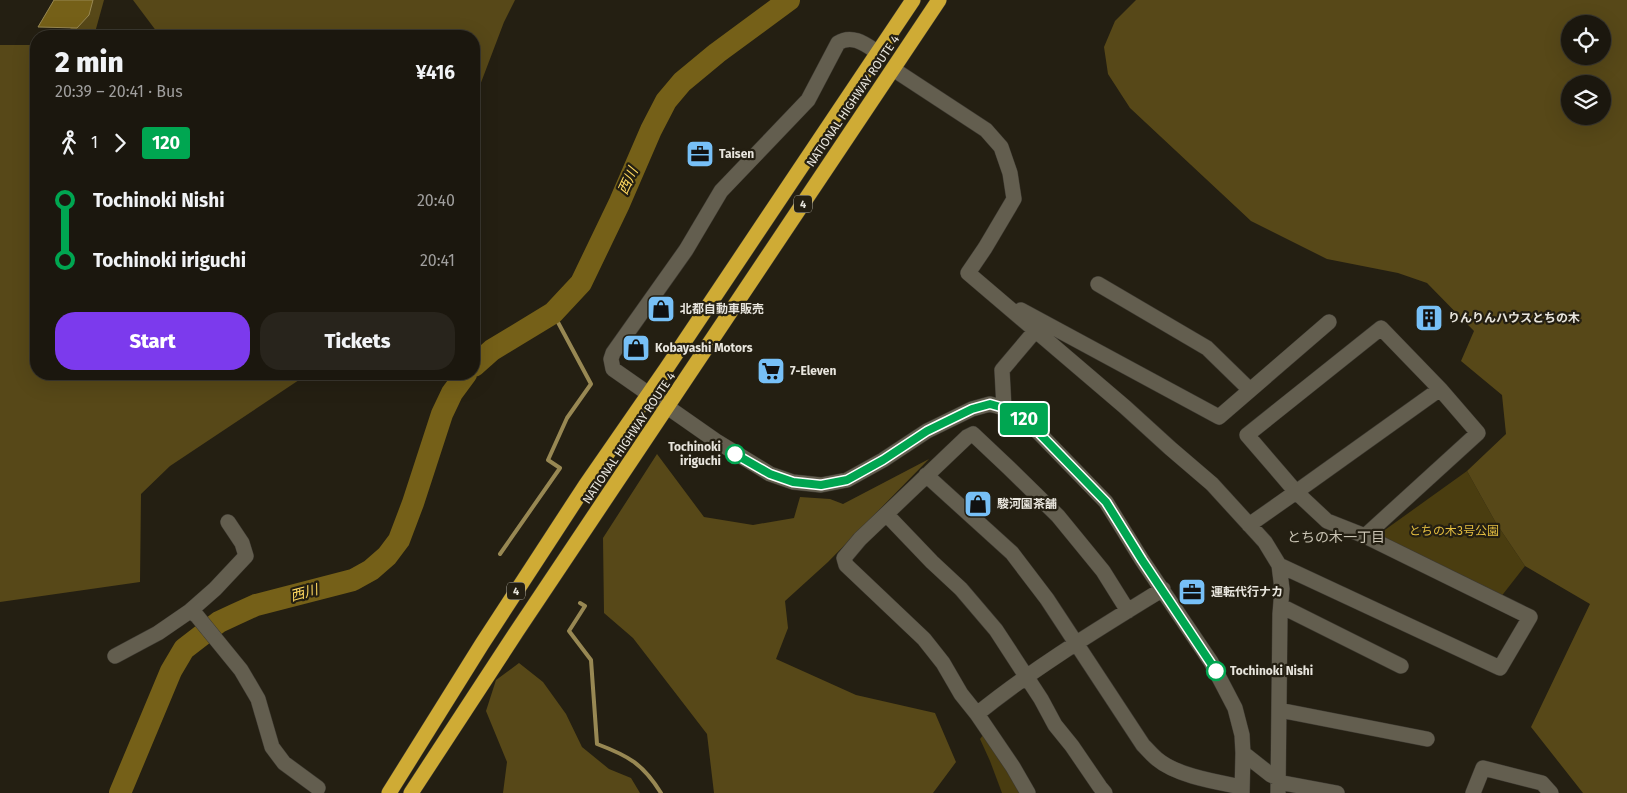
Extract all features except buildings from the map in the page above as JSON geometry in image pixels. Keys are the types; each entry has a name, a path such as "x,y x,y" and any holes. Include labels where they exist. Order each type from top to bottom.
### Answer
{"highway":[{"name":"NATIONAL HIGHWAY ROUTE 4","path":"390,793 487,635 585,486 913,0"},
{"name":"NATIONAL HIGHWAY ROUTE 4","path":"411,793 938,0"}],"street":[{"path":"877,52 856,40 845,39 838,43 808,100 721,191 686,250 613,353 611,359 613,369 745,460 770,474 793,482 821,485 847,480 883,460 927,431 972,409 990,404 1019,414 1106,502 1142,560 1211,662 1235,708 1242,735 1242,790 1183,773 1158,760 1143,745 1123,717 1047,598 1012,553 926,475"},
{"path":"893,69 986,130 1001,147 1010,172 1014,199 968,273 1212,484 1266,542 1279,565 1282,589 1278,784"},
{"path":"1098,284 1207,348 1250,390"},
{"path":"996,296 1219,417 1328,322"},
{"path":"1279,565 1500,668 1530,618 1365,536 1327,521 1296,492 1247,434 1380,328 1440,389 1478,433 1365,536"},
{"path":"1004,408 1002,370 1035,331"},
{"path":"1250,525 1440,389"},
{"path":"1028,793 1013,767 924,639 846,565 844,558 860,539 887,515 926,475 967,437 973,434 1058,516 1103,571 1128,611"},
{"path":"887,515 981,611 996,630 1027,677 1055,725 1105,793"},
{"path":"115,656 194,614 246,556 242,542 228,522"},
{"path":"977,714 1004,692 1163,589"},
{"path":"1281,606 1401,666"},
{"path":"194,614 241,670 258,699 272,747 284,763 320,791"},
{"path":"1279,710 1427,739"},
{"path":"1243,753 1271,775 1278,784 1337,793"},
{"path":"1473,793 1483,768 1542,782 1551,793"},
{"path":"1522,793 1527,778"}],"green space":[{"name":"とちの木3号公園","path":"1467,471 1496,523 1525,566 1500,598 1386,542 1382,532"},
{"path":"983,735 1024,793 1002,793 980,739"}],"shaded area":[{"path":"54,0 93,0 89,15 77,28 38,27"},
{"path":"80,0 104,0 96,30 70,30"},
{"path":"133,0 515,0 504,22 480,85 480,30 156,30"},
{"path":"1136,0 1627,0 1627,793 1583,793 1531,727 1590,604 1525,566 1496,523 1467,471 1506,434 1502,395 1461,361 1474,331 1427,283 1398,273 1327,259 1251,221 1130,108 1108,74 1104,47 1115,21"},
{"path":"0,45 30,45 30,380 299,380 170,466 141,494 140,582 0,602"},
{"path":"657,454 704,517 753,525 794,518 800,497 830,499 843,504 929,459 828,562 785,601 788,628 776,659 856,695 935,713 956,762 933,793 714,793 707,734 633,638 604,613 603,538"},
{"path":"519,663 543,682 566,714 582,747 609,769 631,778 640,793 503,793 507,762 486,711 496,680"}],"waterway":[{"name":"西川","path":"480,361 492,350 553,313 581,283 619,204 651,130 666,101 682,82 717,53 789,0"},
{"path":"500,554 560,468 548,460 567,418 591,384 553,313"},
{"name":"西川","path":"120,793 171,671 184,649 219,622 234,615 256,605 353,580 371,570 387,556 399,540 442,414 452,393 462,380"},
{"path":"580,603 585,606 569,631 591,660 597,744 634,762 648,775 661,793"}],"bus line":[{"name":"120","path":"735,454 770,474 793,482 821,485 847,480 883,460 927,431 972,409 990,404 1019,414 1106,502 1216,671"}],"place":[{"name":"Taisen","path":"700,154"},
{"name":"北都自動車販売","path":"661,309"},
{"name":"りんりんハウスとちの木","path":"1429,318"},
{"name":"Kobayashi Motors","path":"636,348"},
{"name":"7-Eleven","path":"771,371"},
{"name":"Tochinoki iriguchi","path":"735,454"},
{"name":"駿河園茶舗","path":"978,504"},
{"name":"運転代行ナカ","path":"1192,592"},
{"name":"Tochinoki Nishi","path":"1216,671"}],"district":[{"name":"とちの木一丁目","path":"1336,537"}]}
